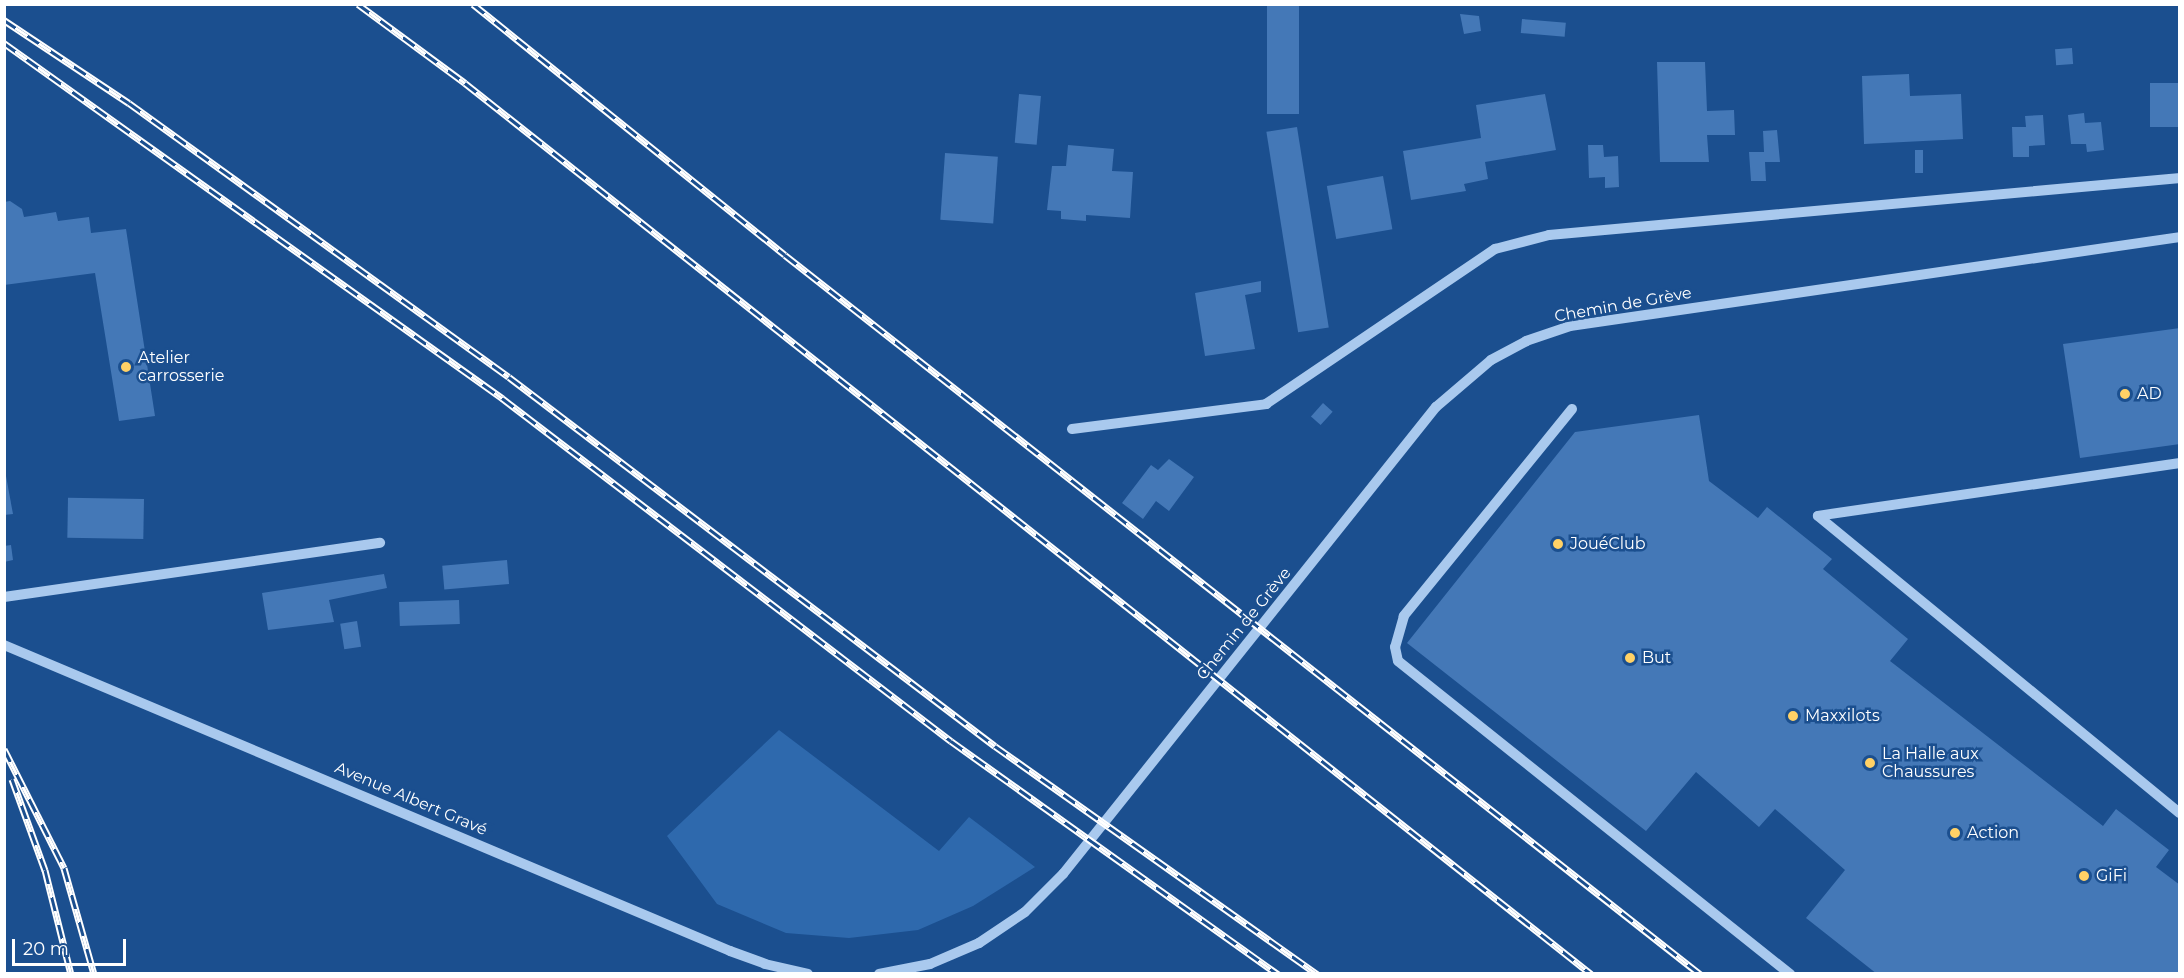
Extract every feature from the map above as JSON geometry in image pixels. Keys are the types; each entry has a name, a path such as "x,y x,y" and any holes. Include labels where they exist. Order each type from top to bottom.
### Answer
{"street":[{"path":"1072,429 1266,404 1495,249 1549,236 2180,178"},
{"name":"Chemin de Grève","path":"879,974 930,964 979,943 1025,912 1063,874 1436,407 1491,360 1526,341 1570,326 2180,237"},
{"path":"1572,409 1404,616 1395,647 1398,661 1790,974"},
{"path":"2180,464 1818,516 2180,813"},
{"path":"4,597 380,543"},
{"name":"Avenue Albert Gravé","path":"4,645 730,951 765,964 808,974"}],"shaded area":[{"path":"779,730 939,851 969,817 1035,867 973,906 918,930 849,938 786,933 717,904 667,836"}],"building":[{"path":"1267,4 1299,4 1299,114 1267,114"},
{"path":"1460,14 1479,16 1481,31 1464,34"},
{"path":"1522,19 1566,23 1565,37 1521,33"},
{"path":"2072,48 2073,64 2056,65 2055,49"},
{"path":"1657,62 1705,62 1707,111 1734,110 1735,135 1707,135 1709,162 1660,162"},
{"path":"1909,74 1910,96 1961,94 1963,139 1864,144 1862,76"},
{"path":"2150,83 2180,83 2180,127 2150,127"},
{"path":"1019,94 1041,96 1037,145 1015,143"},
{"path":"1545,94 1556,150 1485,162 1488,179 1464,184 1466,191 1411,200 1403,151 1481,138 1476,105"},
{"path":"2084,113 2085,123 2101,122 2104,150 2087,152 2086,144 2071,144 2068,115"},
{"path":"2043,115 2045,145 2029,146 2029,157 2013,157 2012,127 2026,127 2025,116"},
{"path":"1297,127 1329,328 1298,332 1266,132"},
{"path":"1777,130 1780,162 1765,162 1766,181 1751,181 1749,152 1764,152 1763,131"},
{"path":"1068,145 1114,149 1112,171 1133,172 1130,218 1086,215 1086,221 1061,219 1061,211 1047,210 1052,166 1066,166"},
{"path":"1588,145 1603,145 1604,157 1618,156 1619,187 1605,188 1605,177 1589,178"},
{"path":"1915,150 1923,150 1923,173 1915,173"},
{"path":"945,153 998,157 993,224 940,220"},
{"path":"1383,176 1392,229 1336,239 1327,186"},
{"path":"10,201 22,209 24,217 56,212 58,221 89,217 91,233 126,229 155,416 119,421 95,273 4,285 4,202"},
{"path":"1261,281 1261,292 1245,295 1255,349 1205,356 1195,293"},
{"name":"AD","path":"2180,328 2180,444 2080,458 2063,344"},
{"path":"1323,403 1333,412 1321,425 1311,416"},
{"path":"1699,415 1709,481 1758,518 1767,507 1832,559 1823,569 1908,639 1890,661 2103,826 2116,809 2169,850 2156,867 2180,885 2180,974 1877,974 1806,918 1845,870 1775,809 1759,827 1696,772 1646,831 1407,643 1575,432"},
{"path":"1169,459 1194,477 1169,511 1156,501 1143,519 1122,503 1151,465 1158,470"},
{"path":"4,465 13,514 4,515"},
{"path":"68,498 144,499 143,539 67,538"},
{"path":"11,545 13,560 4,562 4,546"},
{"path":"507,560 509,584 444,590 442,566"},
{"path":"384,574 387,588 329,600 334,622 268,630 262,593"},
{"path":"459,600 460,624 400,626 399,602"},
{"path":"357,621 361,647 344,649 340,624"}],"railway":[{"path":"358,4 465,83 1591,974"},
{"path":"473,4 785,255 1700,974"},
{"path":"4,20 129,103 509,377 995,746 1317,974"},
{"path":"4,43 502,398 951,741 1278,974"},
{"path":"4,749 64,868 94,974"},
{"path":"12,779 45,870 71,974"}],"place":[{"name":"Atelier carrosserie","path":"126,367"},
{"name":"AD","path":"2125,394"},
{"name":"JouéClub","path":"1558,544"},
{"name":"But","path":"1630,658"},
{"name":"Maxxilots","path":"1793,716"},
{"name":"La Halle aux Chaussures","path":"1870,763"},
{"name":"Action","path":"1955,833"},
{"name":"GiFi","path":"2084,876"}]}
